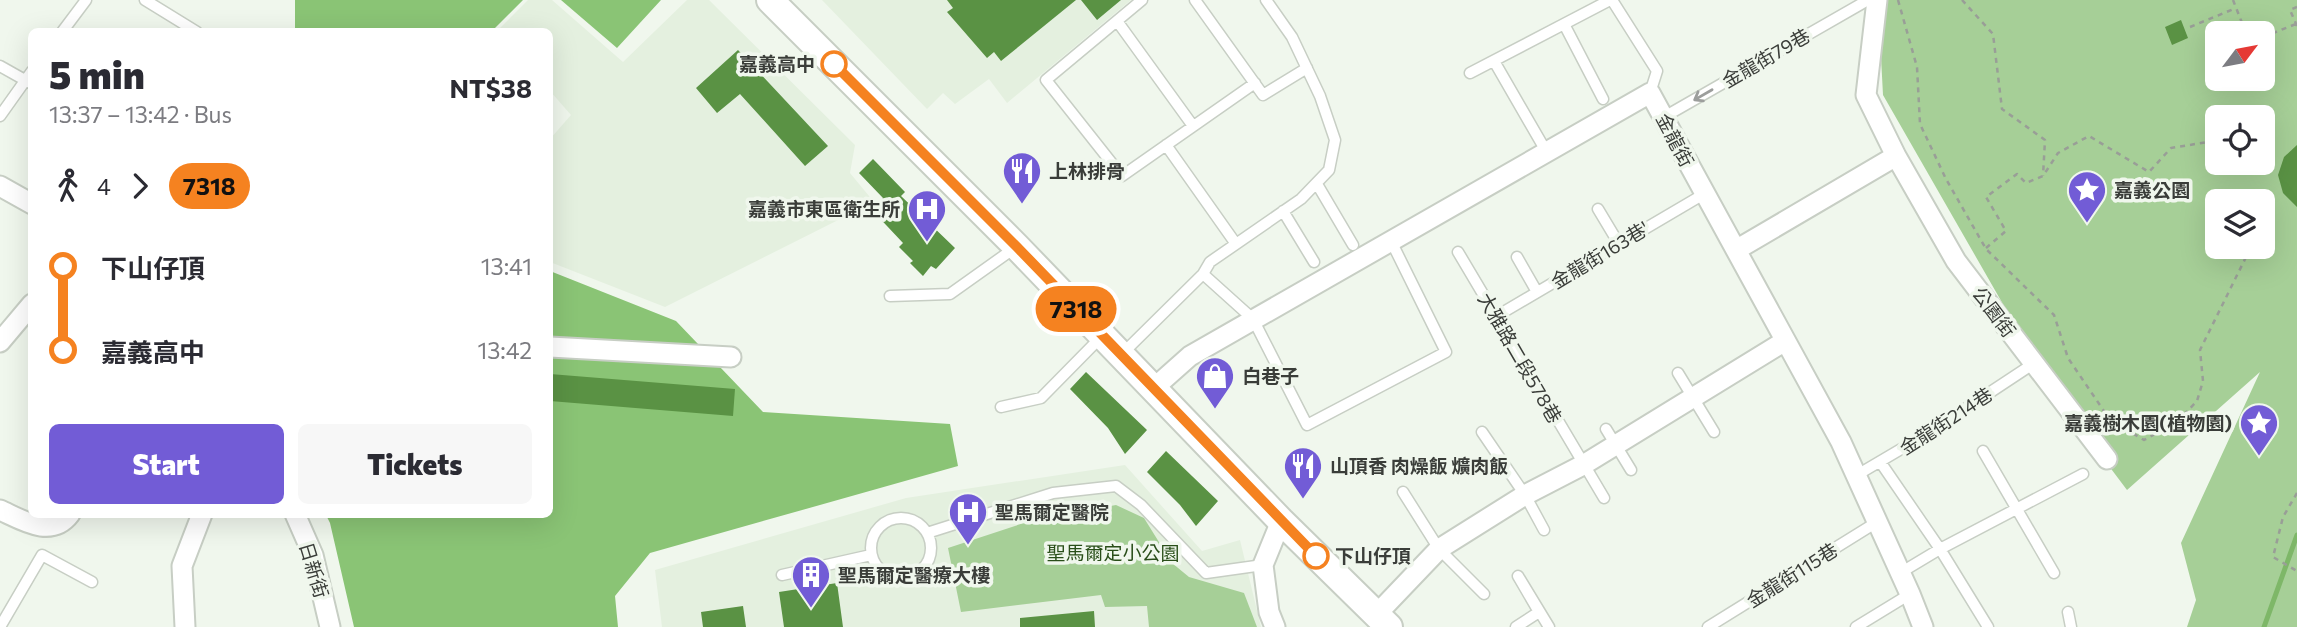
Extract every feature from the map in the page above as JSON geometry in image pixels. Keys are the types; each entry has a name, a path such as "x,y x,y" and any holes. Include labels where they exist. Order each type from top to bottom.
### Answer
{"main road":[{"path":"770,0 1017,247 1281,521 1383,621"}],"street":[{"name":"公園街","path":"1877,0 1866,95 1896,156 1956,261 2107,459"},
{"name":"金龍街","path":"1154,388 1190,356 1650,93 1857,475 1923,627"},
{"path":"1735,250 1896,156"},
{"path":"0,186 28,202"},
{"path":"0,342 28,309"},
{"path":"1383,621 1439,549 1525,495 1583,465 1611,436 1692,396 1785,341"},
{"path":"553,347 731,357"},
{"path":"0,510 38,527 64,522 67,518"},
{"path":"185,627 182,566 200,518"},
{"name":"日新街","path":"297,518 313,555 330,627"},
{"path":"1275,627 1269,612 1264,565 1281,521"}],"lane":[{"path":"65,28 86,0"},
{"path":"145,0 190,28"},
{"path":"1142,0 1045,80 1122,176 1255,83"},
{"path":"1195,0 1263,95 1307,68"},
{"path":"1000,407 1041,398 1203,274 1210,262 1301,199 1329,170 1335,140 1320,96 1292,37 1266,0"},
{"path":"1470,73 1611,0 1657,71 1650,93"},
{"name":"金龍街79巷","path":"1664,117 1868,0"},
{"path":"1117,21 1193,126"},
{"path":"1564,24 1603,99"},
{"path":"1494,61 1546,152"},
{"path":"0,66 28,82 0,116"},
{"path":"1166,145 1236,244"},
{"path":"1317,184 1353,245"},
{"name":"金龍街163巷'","path":"1496,317 1704,194"},
{"path":"1598,209 1619,244"},
{"path":"1283,211 1314,262"},
{"path":"1203,274 1253,319 1307,425 1446,352 1391,241"},
{"path":"890,296 950,294 1017,247"},
{"name":"大雅路二段578巷","path":"1458,252 1604,498"},
{"path":"1517,257 1537,292"},
{"name":"金龍街214巷","path":"1857,475 1881,463 2033,364"},
{"path":"1678,373 1714,432"},
{"path":"1482,432 1525,495 1544,530"},
{"path":"1611,436 1631,470"},
{"path":"1983,452 2054,573"},
{"path":"1881,463 1940,549 1988,627"},
{"path":"1899,573 2083,474"},
{"path":"927,533 1053,493 1116,486 1141,505 1206,573 1264,565"},
{"path":"1403,492 1439,549 1484,594"},
{"path":"894,518 913,520 927,533 931,543 928,564 912,577 891,577 882,572 871,555 871,545 878,528 894,518"},
{"name":"金龍街115巷","path":"1707,627 1877,523"},
{"path":"0,627 42,555 92,582"},
{"path":"782,575 871,555"},
{"path":"1517,627 1539,612 1518,576 1549,627"},
{"path":"1856,627 1910,594"},
{"path":"2068,612 2071,627"}],"path":[{"path":"1898,0 1917,66 1920,124 1946,179 1986,249 2054,315 2068,358 2110,420 2144,440 2178,422 2197,401 2203,381 2200,350 2245,259"},
{"path":"1962,0 1993,34 2002,108 2045,140 2043,176"},
{"path":"2233,0 2241,21"},
{"path":"2275,33 2297,25 2291,10 2297,7"},
{"path":"2190,27 2236,8"},
{"path":"1986,249 2006,230 1986,197 2017,174 2026,183 2043,176 2058,153 2089,136 2149,172 2171,148 2205,142"},
{"path":"2297,493 2283,517 2273,557 2297,571"}],"shaded area":[{"path":"528,0 552,0 623,62 687,0 709,0 855,145 850,173 874,202 665,307 553,263 553,136 571,115 553,94 553,28 500,28"},
{"name":"嘉義高中","path":"822,0 1131,0 1007,103 989,79 955,104 943,93 927,109"},
{"name":"聖馬爾定醫院","path":"1125,465 1202,551 1240,540 1261,627 662,627 655,570 906,498"}],"green space":[{"path":"295,0 523,0 495,28 295,28"},
{"path":"561,0 661,0 617,48"},
{"name":"嘉義公園","path":"1878,0 2297,0 2297,627 2187,627 2196,600 2181,543 2260,372 2127,490 2054,393 1883,95"},
{"path":"553,272 676,321 763,412 950,424 958,466 650,553 615,596 618,627 354,627 328,518 553,518"},
{"name":"聖馬爾定小公園","path":"1116,505 1144,518 1172,563 1189,577 1244,593 1257,627 1149,627 1147,606 1105,607 1101,595 961,612 948,548 1033,520"}],"building":[{"path":"947,0 1076,0 1001,61 994,52 987,58 947,12 953,8"},
{"path":"1081,0 1121,0 1097,20"},
{"path":"2181,20 2188,38 2172,45 2165,27"},
{"path":"738,50 828,146 805,166 740,94 717,113 696,88"},
{"path":"2297,145 2297,207 2283,193 2278,175 2284,157"},
{"path":"873,159 905,192 901,196 955,248 936,269 931,266 923,276 899,247 903,243 871,209 883,198 859,173"},
{"path":"1086,372 1147,430 1125,454 1108,428 1070,389"},
{"path":"553,374 735,389 733,416 553,401"},
{"path":"1166,451 1218,501 1196,526 1180,505 1147,472"},
{"name":"聖馬爾定醫療大樓","path":"837,583 843,627 784,627 779,592"},
{"path":"743,606 746,627 703,627 701,612"},
{"path":"1094,611 1095,627 1020,627 1020,618"}],"waterway":[{"path":"2264,627 2297,535"}],"bus line":[{"name":"7318","path":"834,64 1017,247 1316,556"}],"place":[{"name":"嘉義高中","path":"834,64"},
{"name":"上林排骨","path":"1022,205"},
{"name":"嘉義公園","path":"2087,224"},
{"name":"嘉義市東區衛生所","path":"927,243"},
{"name":"白巷子","path":"1215,410"},
{"name":"嘉義樹木園(植物園)","path":"2259,457"},
{"name":"山頂香 肉燥飯 爌肉飯","path":"1303,500"},
{"name":"聖馬爾定醫院","path":"968,546"},
{"name":"下山仔頂","path":"1316,556"},
{"name":"聖馬爾定醫療大樓","path":"811,609"}]}
